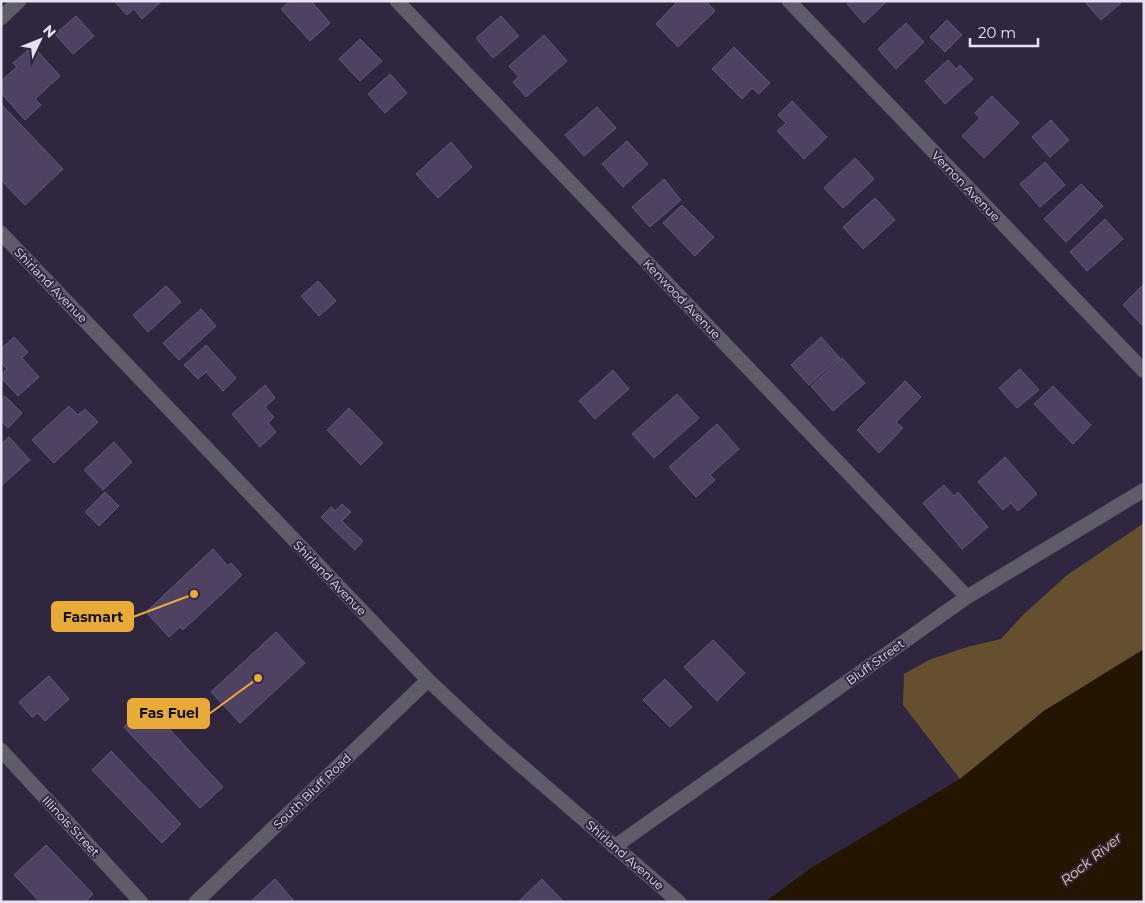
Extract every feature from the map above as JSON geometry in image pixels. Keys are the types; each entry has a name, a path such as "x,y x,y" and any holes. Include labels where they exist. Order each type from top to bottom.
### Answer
{"street":[{"path":"1,18 19,1"},
{"name":"Kenwood Avenue","path":"397,1 967,597"},
{"name":"Vernon Avenue","path":"789,1 1144,371"},
{"name":"Shirland Avenue","path":"1,233 428,680 493,741 679,902"},
{"name":"Bluff Street","path":"614,847 967,597 1144,490"},
{"name":"South Bluff Road","path":"196,902 428,680"},
{"name":"Illinois Street","path":"1,750 141,902"}],"shaded area":[{"path":"1144,523 1144,649 1044,711 960,779 903,705 904,674 929,660 967,647 1001,639 1024,614 1067,575"}],"water":[{"name":"Rock River","path":"1144,649 1144,902 765,902 811,868 960,779 1044,711"}],"building":[{"path":"114,1 162,1 142,19 134,9 127,15"},
{"path":"290,1 311,1 330,23 310,41 281,9"},
{"path":"678,1 706,1 715,11 678,47 656,24"},
{"path":"850,1 887,1 864,23 847,4"},
{"path":"1084,1 1120,1 1121,3 1101,20"},
{"path":"76,16 94,36 73,54 55,34"},
{"path":"501,16 519,36 493,58 476,38"},
{"path":"947,20 962,35 945,52 930,37"},
{"path":"906,23 924,42 896,69 878,49"},
{"path":"544,35 567,61 526,97 513,82 519,77 509,66"},
{"path":"360,39 382,61 360,81 339,59"},
{"path":"33,46 60,76 35,99 41,105 25,120 1,93 1,81 17,67 13,63"},
{"path":"734,47 770,83 759,94 752,88 742,99 712,69"},
{"path":"948,60 956,69 960,65 973,79 945,104 925,81"},
{"path":"390,74 407,93 385,113 368,94"},
{"path":"992,96 1019,123 984,158 962,136 980,118 975,113"},
{"path":"792,101 827,137 804,159 777,131 786,123 778,115"},
{"path":"1,104 63,169 25,205 1,180"},
{"path":"597,107 616,128 584,156 565,135"},
{"path":"1051,120 1069,140 1050,157 1032,137"},
{"path":"627,141 648,164 623,187 602,164"},
{"path":"451,142 472,167 438,198 416,174"},
{"path":"855,158 874,179 843,208 824,188"},
{"path":"1045,162 1065,185 1040,207 1020,184"},
{"path":"664,179 681,200 650,227 632,207"},
{"path":"1081,184 1103,206 1066,242 1044,219"},
{"path":"875,198 895,220 863,249 843,227"},
{"path":"682,205 714,237 695,256 663,223"},
{"path":"1105,219 1123,239 1087,271 1070,252"},
{"path":"318,281 336,301 319,316 301,296"},
{"path":"1144,284 1144,324 1143,326 1123,305"},
{"path":"166,286 181,302 148,332 133,315"},
{"path":"201,309 216,326 179,360 163,343"},
{"path":"14,337 28,352 22,358 39,377 18,396 1,378 1,375 7,369 1,363 1,349"},
{"path":"821,337 840,358 809,385 791,365"},
{"path":"206,345 236,378 223,391 206,372 198,379 184,365"},
{"path":"842,358 865,383 833,411 811,386"},
{"path":"1020,369 1039,390 1017,408 999,388"},
{"path":"613,370 629,389 595,419 579,401"},
{"path":"905,381 921,397 896,422 903,428 879,453 857,430"},
{"path":"265,385 275,398 265,407 274,417 268,423 276,432 260,447 232,414"},
{"path":"1053,386 1091,425 1073,444 1034,404"},
{"path":"677,394 699,418 654,458 632,434"},
{"path":"5,396 22,413 8,428 1,421 1,399"},
{"path":"69,406 78,415 85,409 98,422 54,463 32,440"},
{"path":"349,408 383,443 361,465 327,430"},
{"path":"717,424 739,449 710,475 715,480 696,497 669,467"},
{"path":"9,437 30,460 1,486 1,444"},
{"path":"114,442 132,462 103,490 84,470"},
{"path":"1005,457 1037,494 1018,511 1011,503 1003,510 978,482"},
{"path":"944,485 954,496 958,492 988,527 962,549 923,503"},
{"path":"105,492 119,506 99,526 85,512"},
{"path":"342,504 351,512 342,521 363,541 355,550 321,517 331,507 335,511"},
{"path":"213,549 228,566 231,563 242,575 183,630 180,627 169,637 146,612"},
{"path":"276,632 305,663 240,723 211,692"},
{"path":"713,640 745,673 717,701 684,667"},
{"path":"49,676 69,699 45,721 38,713 32,717 19,702"},
{"path":"665,679 692,707 670,727 643,700"},
{"path":"147,705 223,787 200,808 124,727"},
{"path":"111,751 181,824 162,843 92,770"},
{"path":"46,845 93,894 85,902 40,902 14,875"},
{"path":"275,879 295,902 250,902"},
{"path":"542,879 564,902 518,902"}],"place":[{"name":"Fasmart","path":"194,594"},
{"name":"Fas Fuel","path":"258,678"}]}
